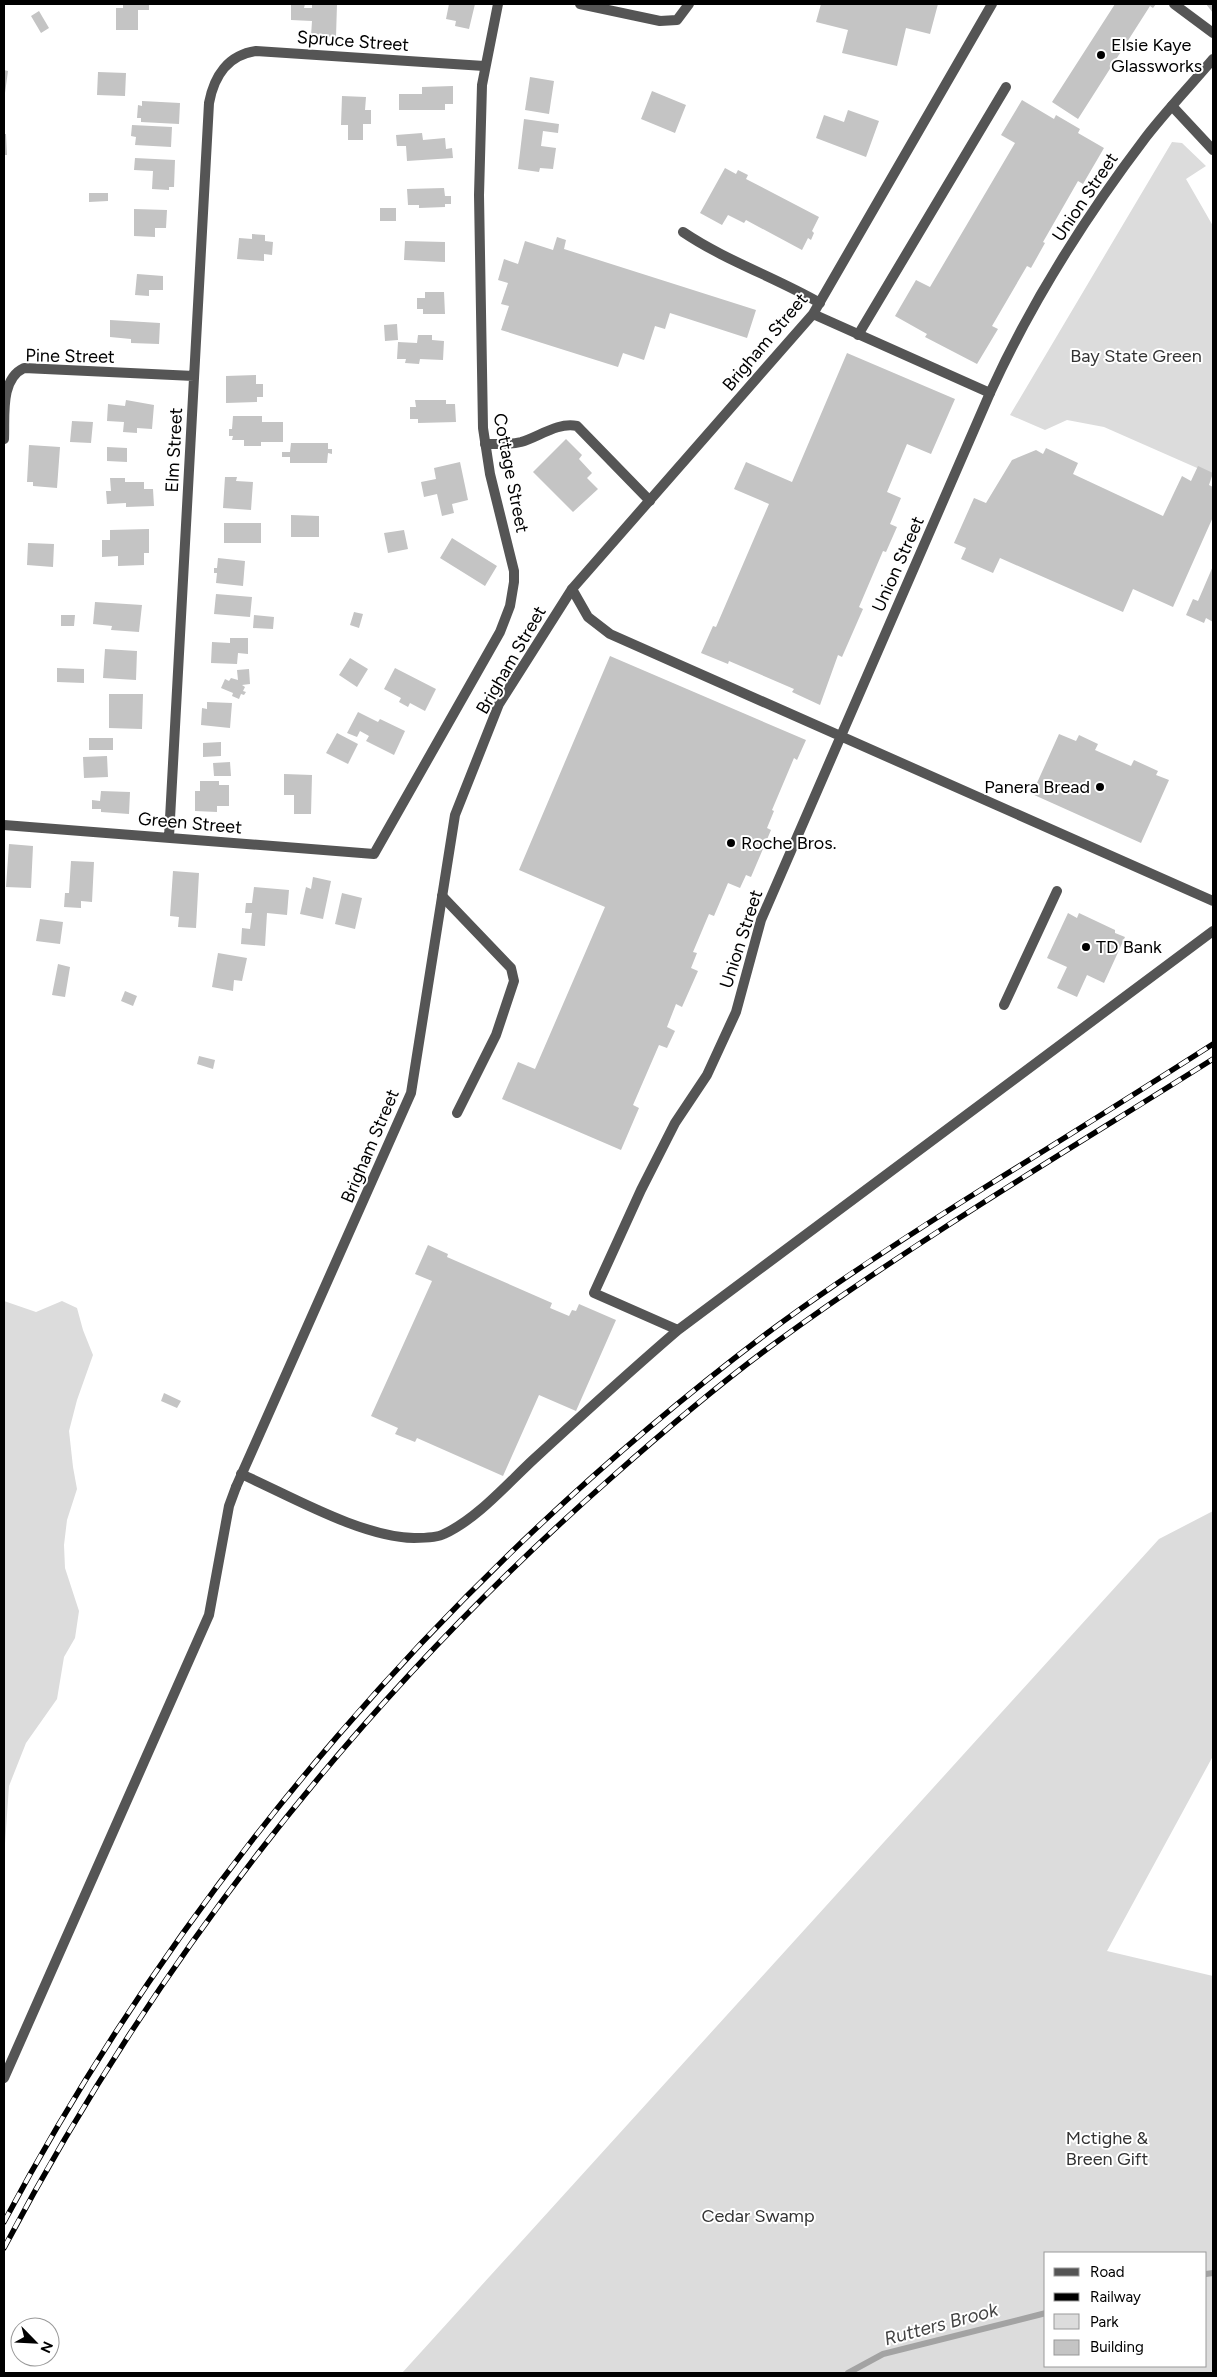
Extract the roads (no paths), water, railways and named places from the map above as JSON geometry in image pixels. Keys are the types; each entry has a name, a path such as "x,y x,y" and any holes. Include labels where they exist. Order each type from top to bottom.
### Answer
{"street":[{"name":"Cottage Street","path":"374,854 500,632 510,606 514,588 514,570 485,444 482,410 479,195 481,100 484,66 498,4"},
{"path":"580,4 621,8 660,21 676,20 689,4"},
{"name":"Brigham Street","path":"4,2078 209,1615 229,1506 241,1474 411,1094 455,816 499,704 572,589 814,314 992,4"},
{"path":"1174,4 1213,33"},
{"name":"Spruce Street","path":"224,68 239,55 248,52 267,51 484,66"},
{"name":"Union Street","path":"678,1330 594,1293 641,1190 675,1124 707,1075 736,1012 761,920 990,393 1015,343 1085,223 1141,144 1213,59"},
{"name":"Elm Street","path":"169,837 209,102 214,83 224,68"},
{"path":"858,335 1006,87"},
{"path":"1172,106 1213,150"},
{"path":"684,232 704,246 791,286 820,303"},
{"path":"814,314 990,393"},
{"name":"Pine Street","path":"4,439 8,386 16,372 24,368 194,376"},
{"path":"485,444 518,443 560,426 569,424 577,426 650,501"},
{"path":"572,589 588,617 610,634 1213,901"},
{"name":"Green Street","path":"4,825 374,854"},
{"path":"1004,1005 1057,891"},
{"path":"442,896 511,968 514,981 496,1036 457,1113"},
{"path":"241,1474 353,1524 377,1532 396,1537 417,1538 443,1535 465,1521 491,1499 608,1391 678,1330 1213,931"}],"waterway":[{"name":"Rutters Brook","path":"1207,2274 1213,2273"},
{"name":"Rutters Brook","path":"848,2373 883,2354 1044,2314"}],"railway":[{"path":"4,2222 77,2094 157,1970 244,1851 337,1737 436,1628 540,1524 651,1426 793,1314 847,1276 1213,1044"},
{"path":"4,2248 64,2140 129,2035 199,1933 272,1835 350,1741 433,1650 520,1562 672,1425 778,1341 939,1231 1213,1059"}],"place":[{"name":"Elsie Kaye Glassworks","path":"1101,55"},
{"name":"Panera Bread","path":"1100,787"},
{"name":"Roche Bros.","path":"731,843"},
{"name":"TD Bank","path":"1086,947"}],"park label":[{"name":"Bay State Green","path":"1136,356"},
{"name":"Mctighe & Breen Gift","path":"1107,2148"},
{"name":"Cedar Swamp","path":"758,2216"}]}
